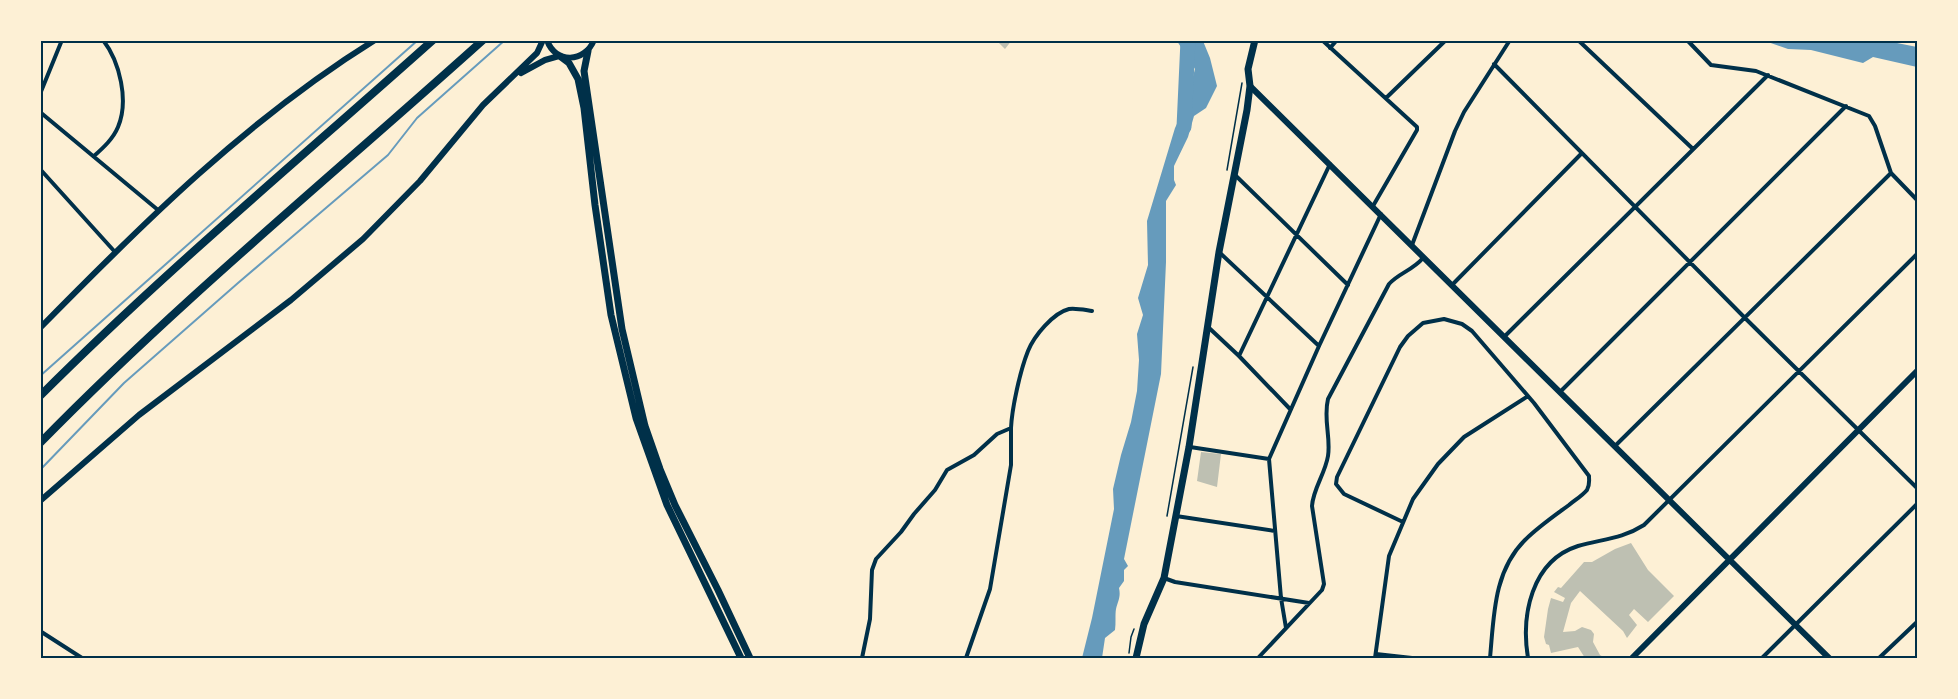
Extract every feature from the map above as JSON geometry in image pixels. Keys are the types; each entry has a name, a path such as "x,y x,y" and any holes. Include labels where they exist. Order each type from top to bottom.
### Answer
{"highway":[{"path":"40,396 202,242 433,40"},
{"path":"40,443 225,266 483,40"}],"main road":[{"path":"40,328 158,210 214,159 322,75 375,40"},
{"path":"40,501 139,415 283,307 363,238 420,181 483,105 537,53 545,40 553,51 573,69 580,89 611,315 636,418 667,505 741,658"},
{"path":"594,40 588,51 584,71 622,329 645,426 675,505 750,658"},
{"path":"1136,658 1144,624 1164,578 1189,447 1230,172 1250,86 1248,69 1255,40"},
{"path":"513,78 545,60 560,56 575,58 588,51"},
{"path":"1250,86 1829,658"},
{"path":"1632,658 1917,370"}],"street":[{"path":"40,45 42,40"},
{"path":"40,94 42,84 62,40"},
{"path":"93,156 114,136 122,114 118,70 103,40"},
{"path":"1322,40 1417,127 1372,206"},
{"path":"1330,48 1337,40"},
{"path":"1386,98 1446,40"},
{"path":"1412,245 1464,112 1510,40"},
{"path":"1578,40 1693,149"},
{"path":"1687,40 1704,60 1712,65 1756,71 1869,116 1873,121 1891,173 1917,201"},
{"path":"1494,64 1581,154 1917,489"},
{"path":"1504,338 1768,75"},
{"path":"1559,393 1846,106"},
{"path":"40,112 158,210"},
{"path":"1452,285 1581,154"},
{"path":"1239,356 1330,164"},
{"path":"40,169 115,252"},
{"path":"1230,172 1348,285"},
{"path":"1614,447 1891,173"},
{"path":"1286,629 1281,598 1269,459 1381,214"},
{"path":"1219,252 1319,346"},
{"path":"1528,658 1524,632 1527,608 1536,584 1548,566 1577,546 1629,535 1644,525 1917,253"},
{"path":"1258,658 1322,590 1324,584 1312,506 1313,494 1324,472 1328,457 1329,437 1325,414 1328,399 1389,284 1393,279 1411,270 1424,257"},
{"path":"966,658 990,589 1011,465 1011,428 1023,366 1033,341 1052,320 1071,309 1092,311"},
{"path":"1403,522 1344,494 1336,484 1337,477 1400,347 1416,328 1434,320 1453,320 1472,331 1528,396 1585,470 1590,484 1584,493 1523,542 1508,564 1498,588 1495,603 1490,658"},
{"path":"1206,326 1239,356 1290,409"},
{"path":"1412,658 1375,656 1389,556 1403,522 1424,482 1451,450 1476,428 1528,396"},
{"path":"862,658 870,619 872,570 876,559 902,532 947,470 974,455 997,434 1011,428"},
{"path":"1189,447 1269,459"},
{"path":"1762,658 1917,503"},
{"path":"1175,516 1275,531"},
{"path":"1164,578 1175,582 1309,603"},
{"path":"1879,658 1917,621"},
{"path":"40,631 82,658"}],"path":[{"path":"1230,172 1243,76"},
{"path":"1166,523 1194,358"},
{"path":"1128,658 1131,637 1135,628"}],"water":[{"path":"1882,40 1917,47 1917,67 1873,57 1863,63 1811,50 1788,49 1765,41"},
{"path":"1177,41 1203,41 1217,86 1206,108 1194,116 1188,137 1174,166 1176,185 1166,201 1161,374 1124,559 1128,566 1124,570 1124,581 1119,588 1115,630 1105,638 1102,658 1082,658 1114,509 1113,489 1137,391 1139,360 1137,334 1143,315 1138,298 1148,265 1147,221 1175,128 1185,107 1195,69"}],"building":[{"path":"996,40 1012,40 1005,49"},
{"path":"1201,452 1221,454 1217,487 1197,481"},
{"path":"1631,543 1648,570 1674,596 1648,622 1634,609 1629,615 1637,625 1627,638 1623,631 1580,591 1571,603 1563,632 1575,631 1582,627 1591,630 1594,634 1593,642 1600,655 1605,658 1585,658 1578,647 1551,653 1544,637 1548,609 1551,598 1563,602 1565,598 1554,592 1558,587 1561,588 1584,562 1592,562"}],"waterway":[{"path":"40,376 418,40"},
{"path":"40,470 124,383 388,155 417,118 505,40"},
{"path":"1184,127 1188,40"}]}
